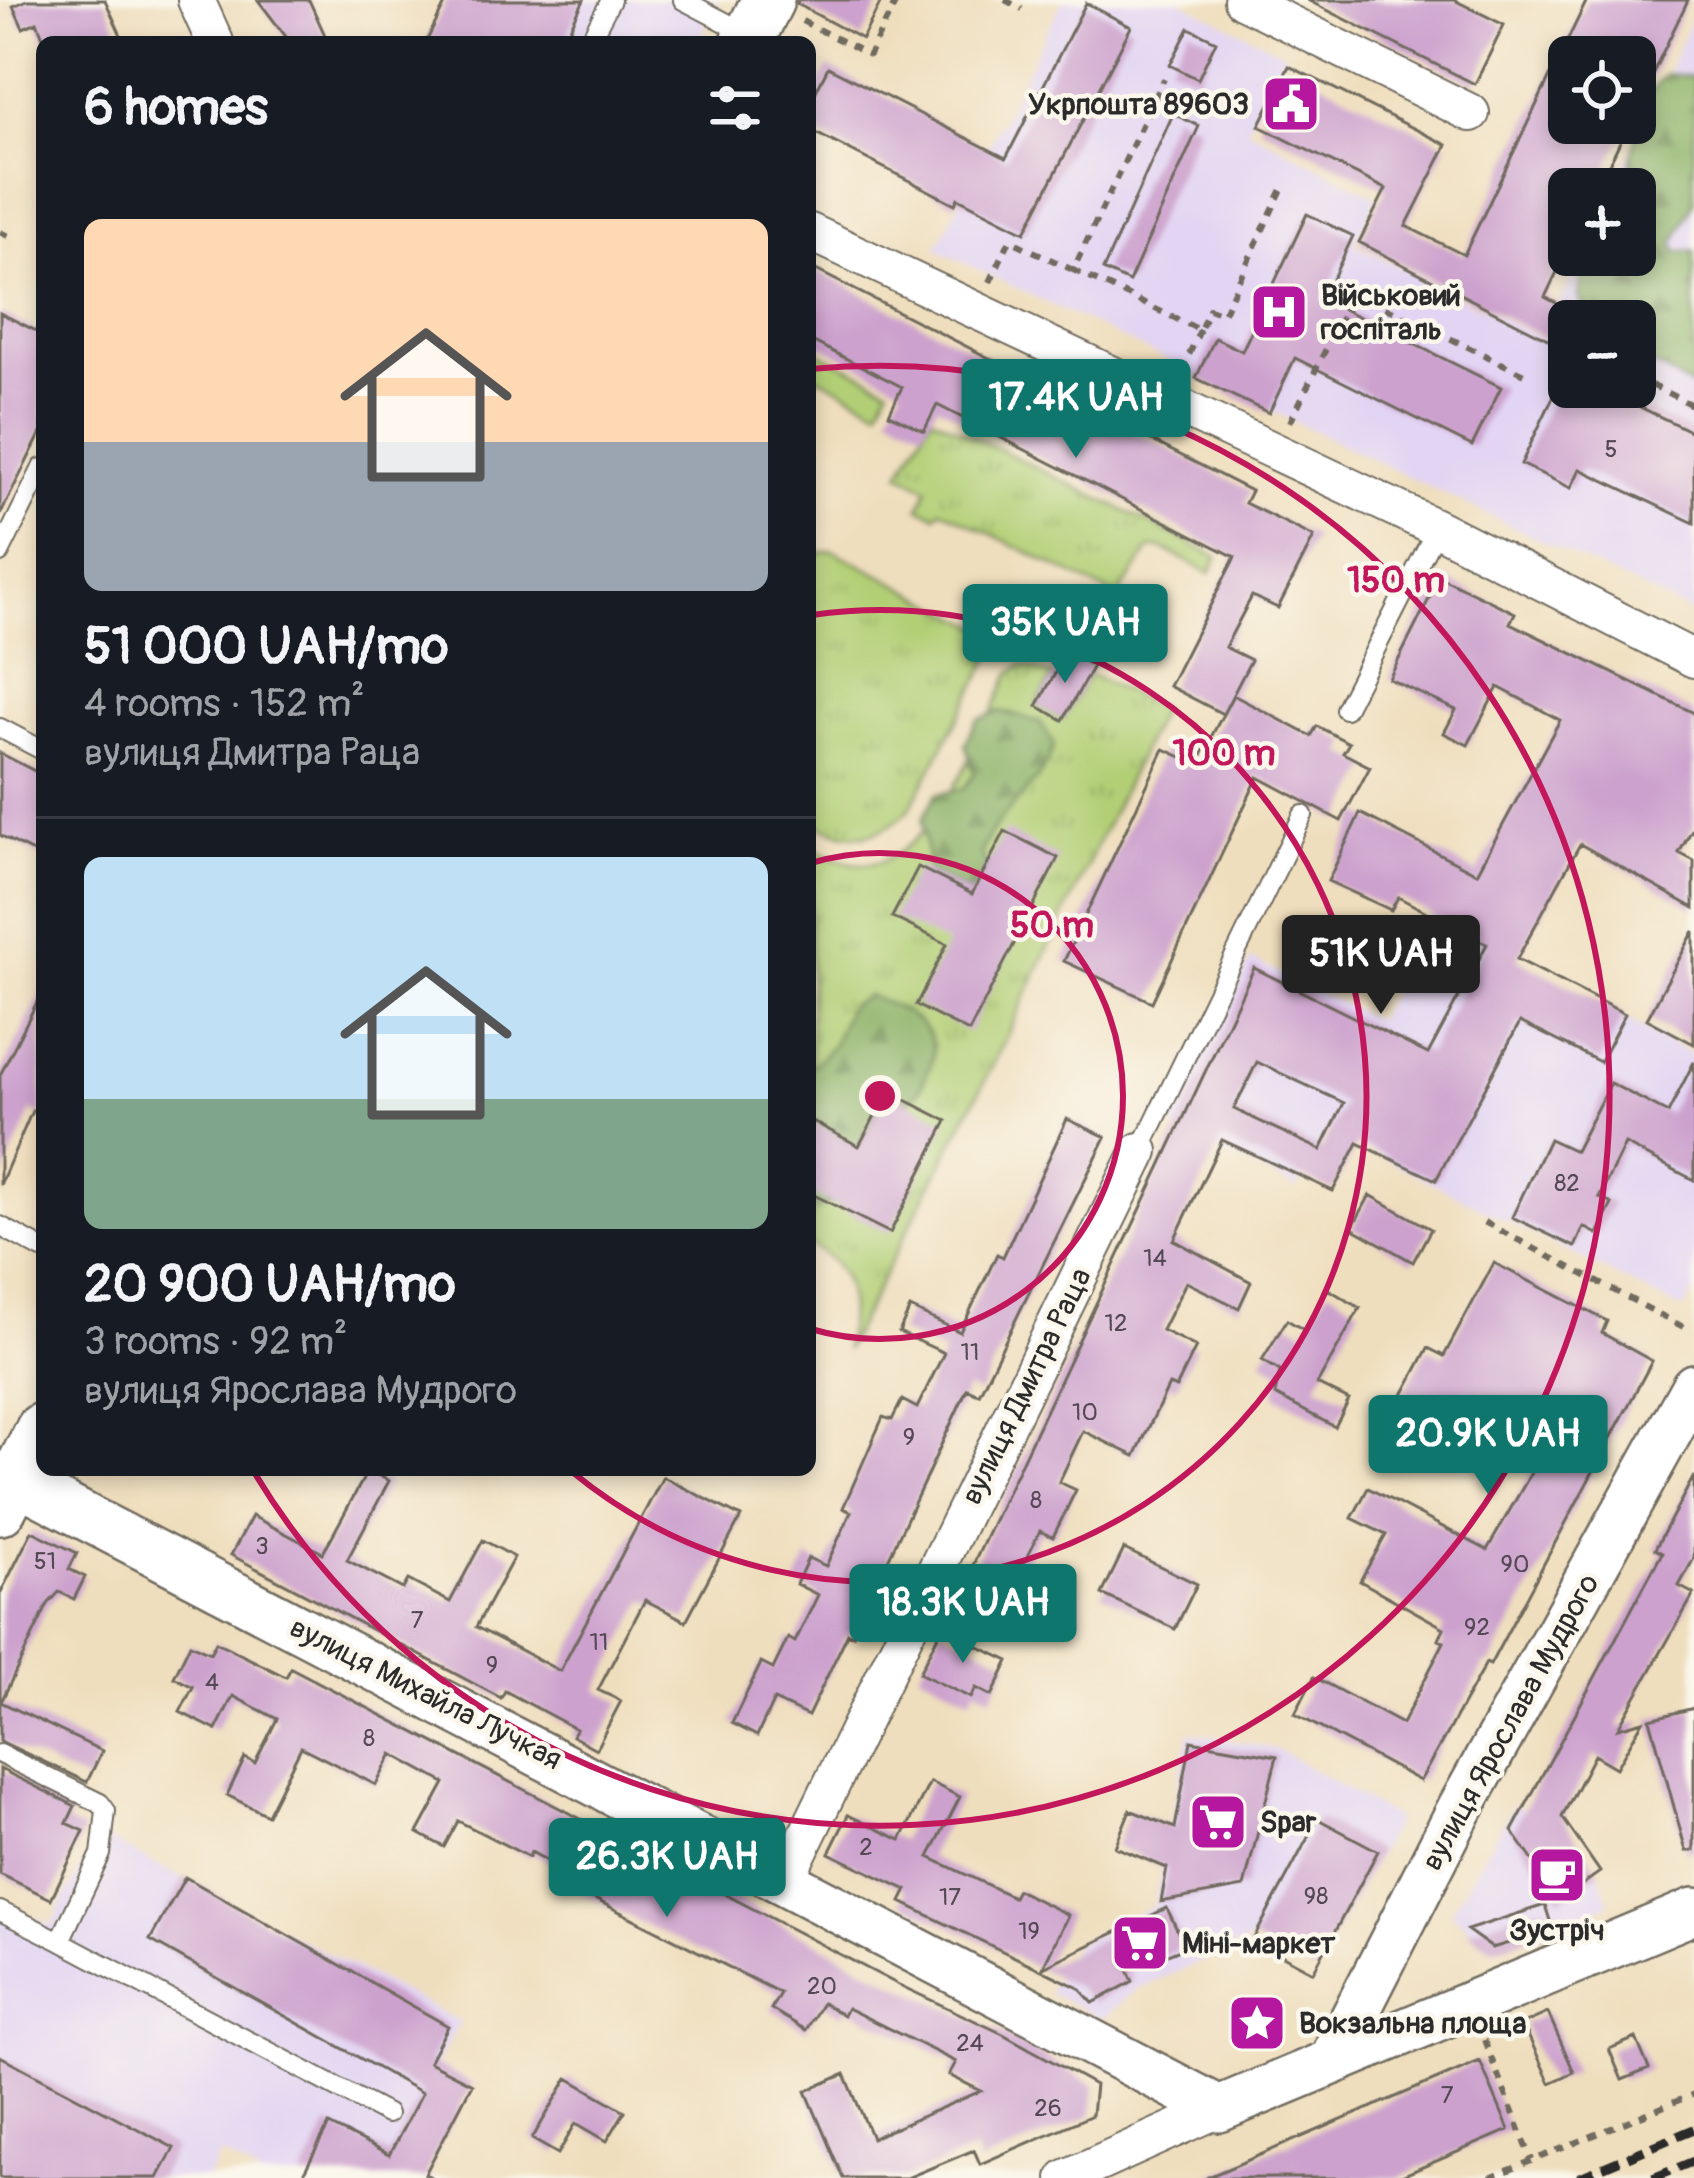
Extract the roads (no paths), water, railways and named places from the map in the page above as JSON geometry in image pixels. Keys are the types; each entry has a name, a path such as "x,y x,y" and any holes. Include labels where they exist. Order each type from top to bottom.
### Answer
{"main road":[{"path":"8,1494 36,1440"}],"street":[{"path":"196,0 212,36"},
{"path":"1242,0 1471,113"},
{"path":"816,235 1438,528 1694,659"},
{"name":"вулиця Дмитра Раца","path":"785,1880 1140,1151"},
{"name":"вулиця Ярослава Мудрого","path":"1332,2060 1460,1809 1694,1387"},
{"name":"вулиця Михайла Лучкая","path":"8,1494 785,1880 1219,2110"},
{"path":"1066,2178 1332,2060 1694,1911"}],"lane":[{"path":"592,36 611,0"},
{"path":"683,0 765,23"},
{"path":"0,553 36,480"},
{"path":"1345,709 1438,528"},
{"path":"0,728 36,747"},
{"path":"1140,1151 1303,815"},
{"path":"0,1226 36,1247"},
{"path":"0,1754 100,1803 106,1811 101,1854 60,1941"},
{"path":"0,1911 387,2114"}],"railway":[{"path":"1578,2178 1694,2129"},
{"path":"1653,2178 1694,2161"}],"place":[{"name":"Укрпошта 89603","path":"1291,104"},
{"name":"Військовий госпіталь","path":"1279,312"},
{"name":"Spar","path":"1218,1822"},
{"name":"Зустріч","path":"1557,1875"},
{"name":"Міні-маркет","path":"1140,1943"},
{"name":"Вокзальна площа","path":"1257,2023"}]}
